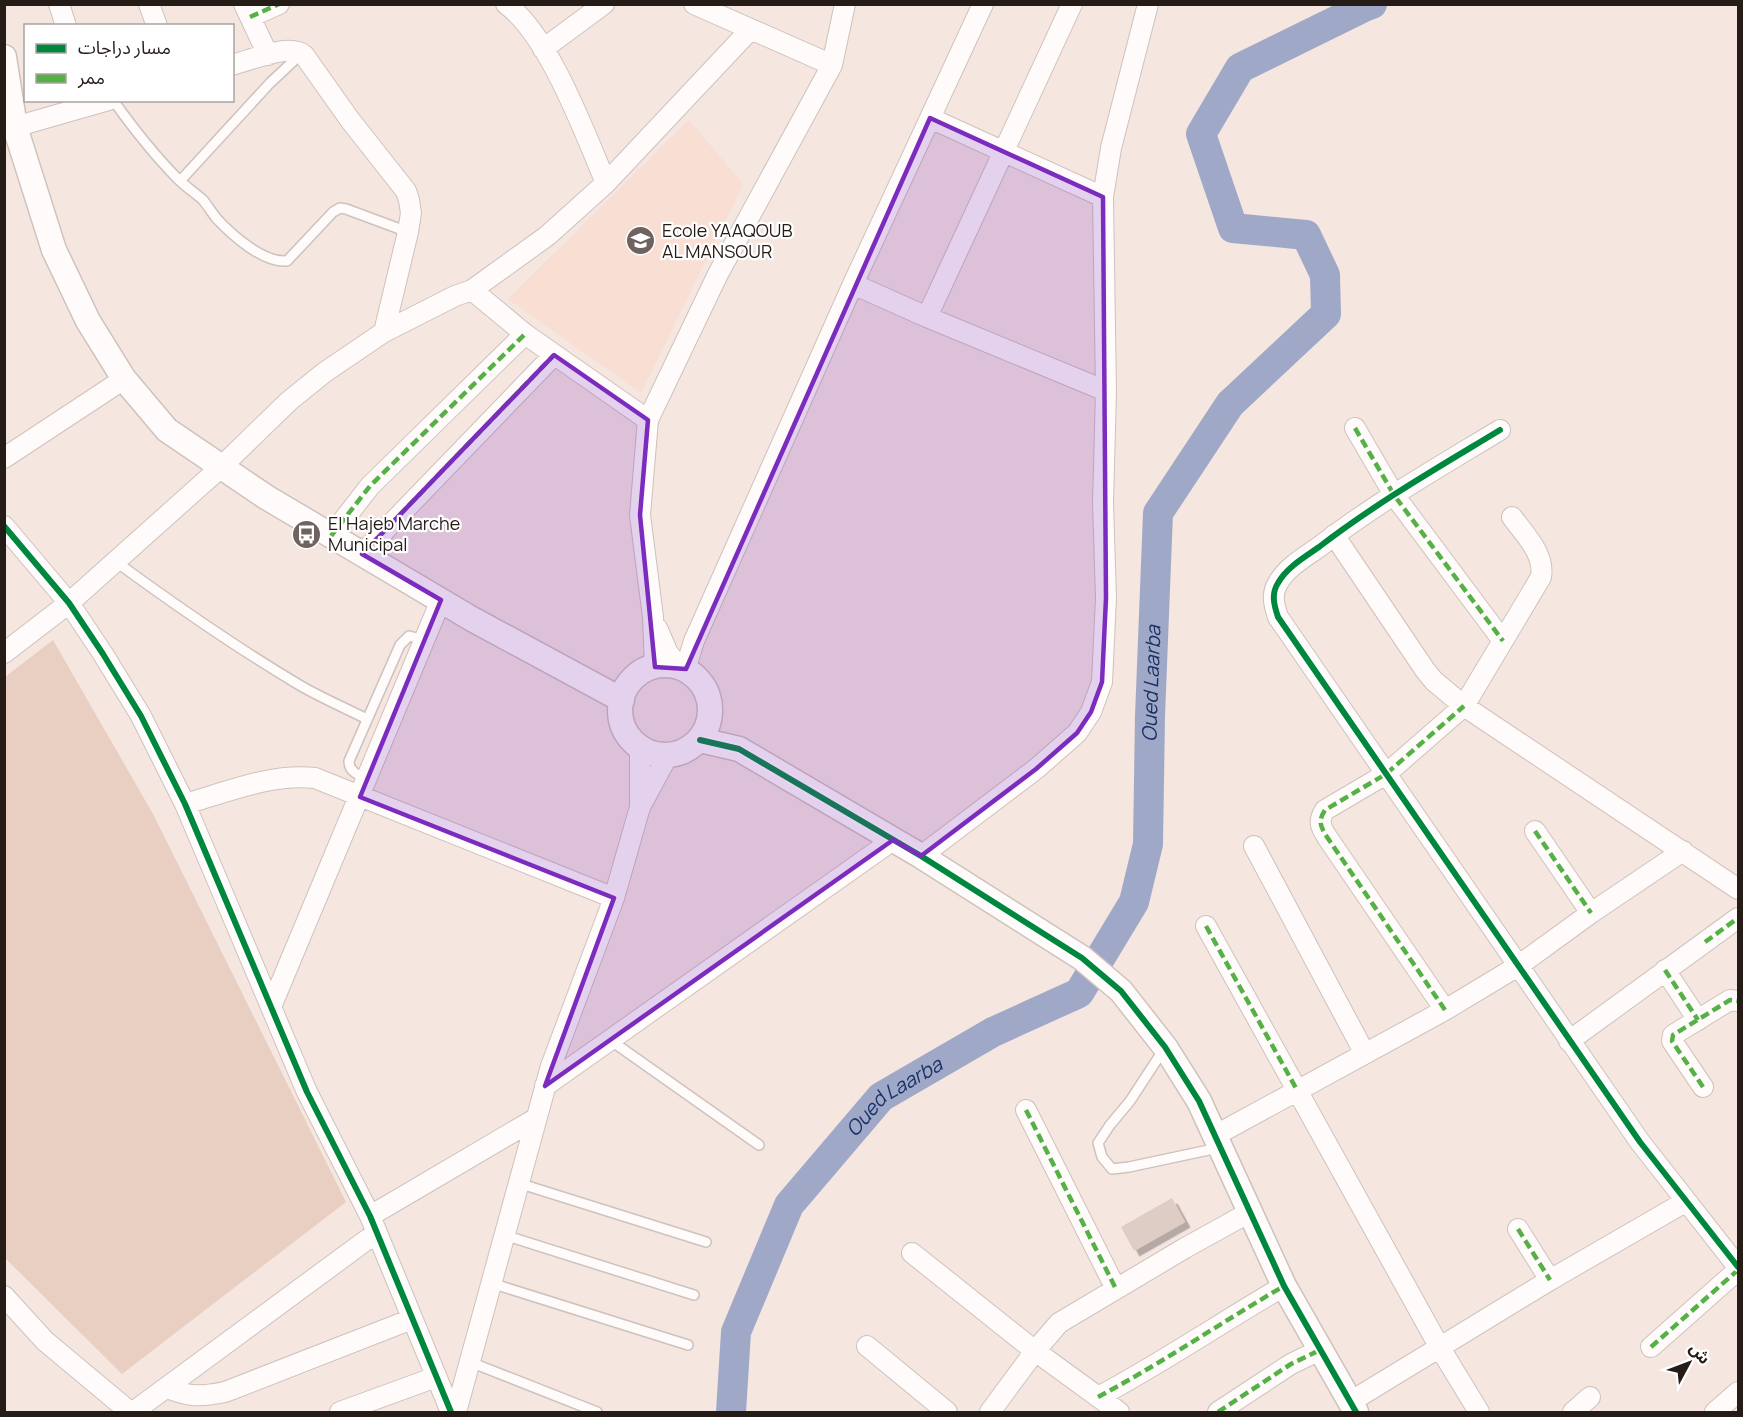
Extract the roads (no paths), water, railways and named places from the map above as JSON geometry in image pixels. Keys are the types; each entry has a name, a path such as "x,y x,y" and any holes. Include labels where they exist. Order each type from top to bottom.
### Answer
{"street":[{"path":"59,4 65,24"},
{"path":"149,4 156,24"},
{"path":"268,55 247,11 279,4"},
{"path":"543,49 604,4"},
{"path":"694,4 832,65"},
{"path":"653,617 645,672 626,688 621,714 624,727 640,748 654,754 668,755 691,748 700,740 707,728 710,716 705,689 668,653 653,617 640,515 648,420 718,274 832,65 845,4"},
{"path":"682,669 853,284 983,4"},
{"path":"927,317 1072,4"},
{"path":"921,856 1036,769 1077,733 1091,712 1102,682 1106,598 1103,503 1106,391 1103,197 1111,148 1134,51 1148,4"},
{"path":"508,5 524,19 543,49 579,119 606,183"},
{"path":"4,653 69,603 325,372 384,332 454,296 472,290 548,236 606,183 750,30"},
{"path":"234,64 286,50 302,53 356,128 406,191 411,213 384,332"},
{"path":"4,57 10,128 54,250 88,321 124,379 167,430 220,468 331,536 622,700"},
{"path":"10,128 102,102"},
{"path":"930,118 1103,197"},
{"path":"853,284 1106,391"},
{"path":"472,290 525,334 648,420"},
{"path":"331,536 370,486 525,334"},
{"path":"362,554 554,355"},
{"path":"4,458 124,379"},
{"path":"1355,428 1394,495 1503,641"},
{"path":"1500,429 1334,535 1288,570 1277,584 1272,601 1278,617 1569,1041 1640,1142 1738,1269 1652,1347"},
{"path":"1445,1010 1320,826 1320,818 1325,810 1386,774 1464,706 1541,577 1542,570 1538,554 1512,517"},
{"path":"4,526 69,603 141,716 185,804 307,1092 373,1225 451,1413"},
{"path":"1334,535 1434,681 1464,706 1738,889"},
{"path":"271,1007 441,600"},
{"path":"575,674 645,672 667,665 682,669"},
{"path":"710,716 739,749"},
{"path":"700,740 739,749 921,856 1082,958 1121,991 1165,1047 1200,1101 1284,1286 1353,1407 1440,1348 1550,1280 1685,1202"},
{"path":"640,748 640,807"},
{"path":"456,1413 545,1086 614,898 640,807 668,755"},
{"path":"185,804 270,780 298,776 315,778 614,898"},
{"path":"1535,831 1591,913"},
{"path":"545,1086 893,840"},
{"path":"1254,846 1364,1052"},
{"path":"1219,1141 1297,1090 1445,1010 1518,966 1683,851"},
{"path":"1569,1041 1738,918"},
{"path":"1206,926 1440,1348 1479,1413"},
{"path":"1665,970 1698,1020"},
{"path":"1703,1087 1672,1041 1676,1031 1731,1000 1738,1001"},
{"path":"1026,1110 1116,1289"},
{"path":"4,1296 45,1341 131,1413 167,1388 373,1225 535,1119"},
{"path":"990,1413 1035,1351 1059,1323 1250,1212"},
{"path":"1518,1229 1550,1280"},
{"path":"912,1252 1035,1351 1119,1413"},
{"path":"1098,1397 1138,1376 1235,1314 1284,1286"},
{"path":"167,1388 185,1395 202,1396 225,1392 412,1319"},
{"path":"867,1346 935,1409"},
{"path":"1218,1413 1291,1364 1320,1350"},
{"path":"340,1413 436,1377"},
{"path":"1715,1413 1738,1392"},
{"path":"1573,1413 1590,1397"}],"lane":[{"path":"180,181 270,83 302,53"},
{"path":"102,102 138,134 180,181 201,198 218,220 253,250 287,261 333,212 340,208 408,232"},
{"path":"116,561 172,603 236,645 303,687 367,719"},
{"path":"367,778 354,772 349,765 367,719 400,645 413,635 425,639"},
{"path":"610,1040 759,1145"},
{"path":"1165,1047 1130,1101 1098,1143 1102,1157 1112,1169 1219,1141"},
{"path":"518,1183 706,1242"},
{"path":"504,1235 694,1295"},
{"path":"491,1283 688,1345"},
{"path":"470,1362 597,1413"}],"waterway":[{"name":"Oued Laarba","path":"731,1412 736,1332 789,1205 881,1097 993,1032 1079,993 1134,902 1148,844 1150,716 1158,513 1230,404 1326,314 1325,275 1306,235 1233,228 1201,134 1240,68 1372,4"}],"place":[{"name":"Ecole YAAQOUB AL MANSOUR","path":"641,241"},
{"name":"El Hajeb Marche Municipal","path":"307,534"}]}
